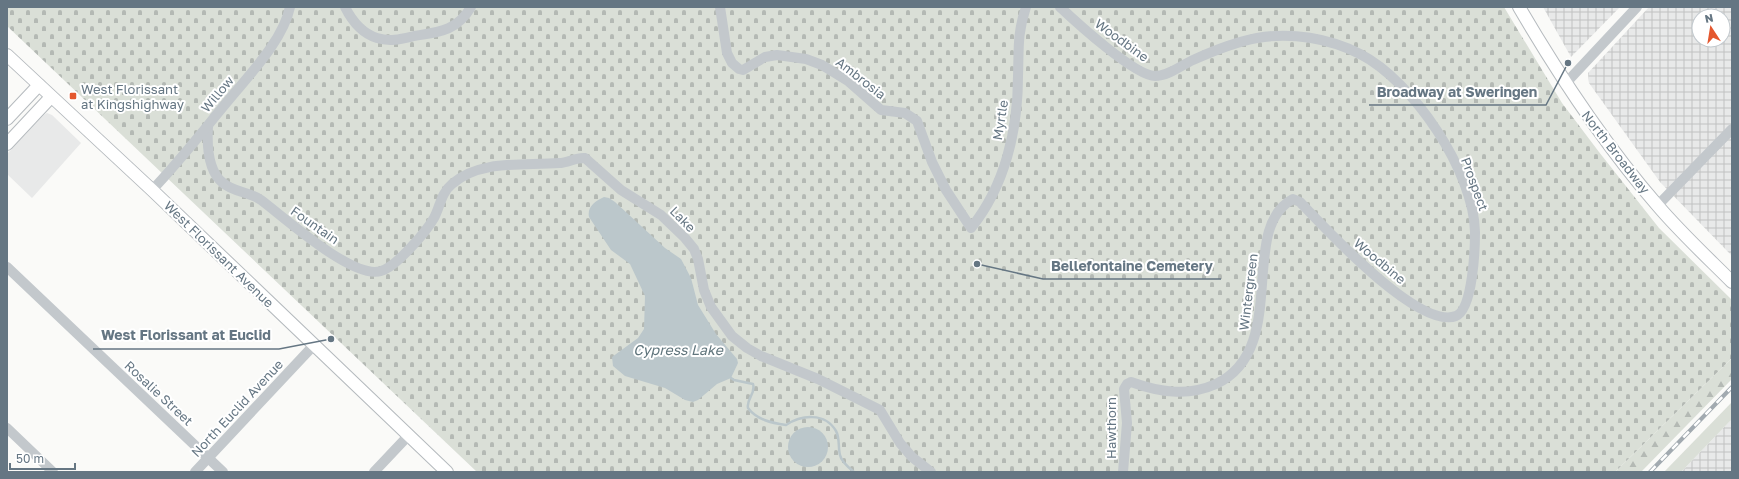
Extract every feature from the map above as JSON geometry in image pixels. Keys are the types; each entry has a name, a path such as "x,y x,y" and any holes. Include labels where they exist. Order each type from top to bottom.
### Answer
{"main road":[{"name":"North Broadway","path":"1519,7 1565,84 1658,205 1732,282"},
{"name":"West Florissant Avenue","path":"7,54 38,85 152,190 447,472"},
{"path":"7,119 38,85"},
{"path":"7,144 51,97"}],"street":[{"name":"Willow","path":"152,190 208,127 257,68 275,41 289,14 290,7"},
{"path":"345,7 355,25 377,38 395,40 434,34 449,29 465,16 471,7"},
{"name":"Ambrosia","path":"720,7 727,53 732,63 739,69 744,70 765,56 777,55 806,59 822,65 848,81 881,110 896,111 912,117 917,121 932,162 946,190 971,228"},
{"name":"Myrtle","path":"971,228 992,198 1004,168 1014,131 1018,82 1017,51 1019,26 1026,7"},
{"name":"Woodbine","path":"1060,7 1105,46 1136,68 1153,76"},
{"path":"1565,84 1638,7"},
{"name":"Prospect","path":"1153,76 1165,75 1195,59 1231,45 1257,38 1286,35 1312,38 1335,44 1360,54 1380,67 1402,86 1436,129 1457,165 1469,198 1475,220 1474,258 1472,277 1462,311"},
{"name":"Fountain","path":"208,127 207,142 210,158 215,173 223,184 249,193 261,200 312,240 339,258 363,270 381,271 390,266 420,236 435,217"},
{"path":"1658,205 1732,129"},
{"name":"Lake","path":"435,217 442,197 450,185 462,176 482,169 504,166 561,163 579,157 585,158 621,190 661,215 685,238 694,249 698,259 704,290 711,307 732,336 761,356 818,379 880,410 912,457 931,472"},
{"name":"Woodbine","path":"1293,199 1300,202 1354,258 1384,285 1415,305 1445,317 1456,316 1462,311"},
{"name":"Wintergreen","path":"1127,384 1131,382 1148,389 1170,393 1185,393 1212,386 1224,381 1240,368 1249,353 1256,335 1263,263 1270,230 1278,211 1285,202 1293,199"},
{"name":"Rosalie Street","path":"7,267 223,472"},
{"name":"North Euclid Avenue","path":"195,472 314,345"},
{"name":"Hawthorn","path":"1123,472 1127,423 1124,389 1127,384"},
{"path":"7,428 53,472"},
{"path":"374,472 408,436"}],"shaded area":[{"path":"1543,7 1620,7 1571,57"},
{"path":"1649,7 1732,7 1732,256 1660,182 1589,83 1588,73"},
{"path":"47,113 52,115 81,143 32,198 7,174 7,154"},
{"path":"1732,419 1732,472 1681,472"}],"green space":[{"path":"7,7 1504,7 1562,103 1599,152 1659,228 1732,300 1732,358 1615,472 477,472 7,26"},
{"path":"1732,358 1732,379 1641,472 1615,472"},
{"path":"1732,402 1732,419 1681,472 1664,472"}],"water":[{"name":"Cypress Lake","path":"604,197 615,202 665,248 681,259 691,278 698,305 716,334 737,359 738,363 731,378 717,384 698,400 693,402 685,400 665,388 625,376 613,366 612,357 638,338 644,329 645,296 630,264 611,250 589,217 590,207"},
{"path":"804,427 812,427 819,430 825,436 828,447 825,458 819,464 812,467 804,467 797,464 791,458 788,451 788,443 791,436 797,430"}],"waterway":[{"path":"731,378 753,384 754,388 748,402 748,408 760,418 770,422 786,425 806,417 819,418 826,421 836,431 839,452 842,460 854,472"}],"railway":[{"path":"1650,472 1732,387"}],"place":[{"name":"Broadway at Sweringen","path":"1568,63"},
{"name":"West Florissant at Kingshighway","path":"73,96"},
{"name":"Bellefontaine Cemetery","path":"977,264"},
{"name":"West Florissant at Euclid","path":"331,339"}]}
